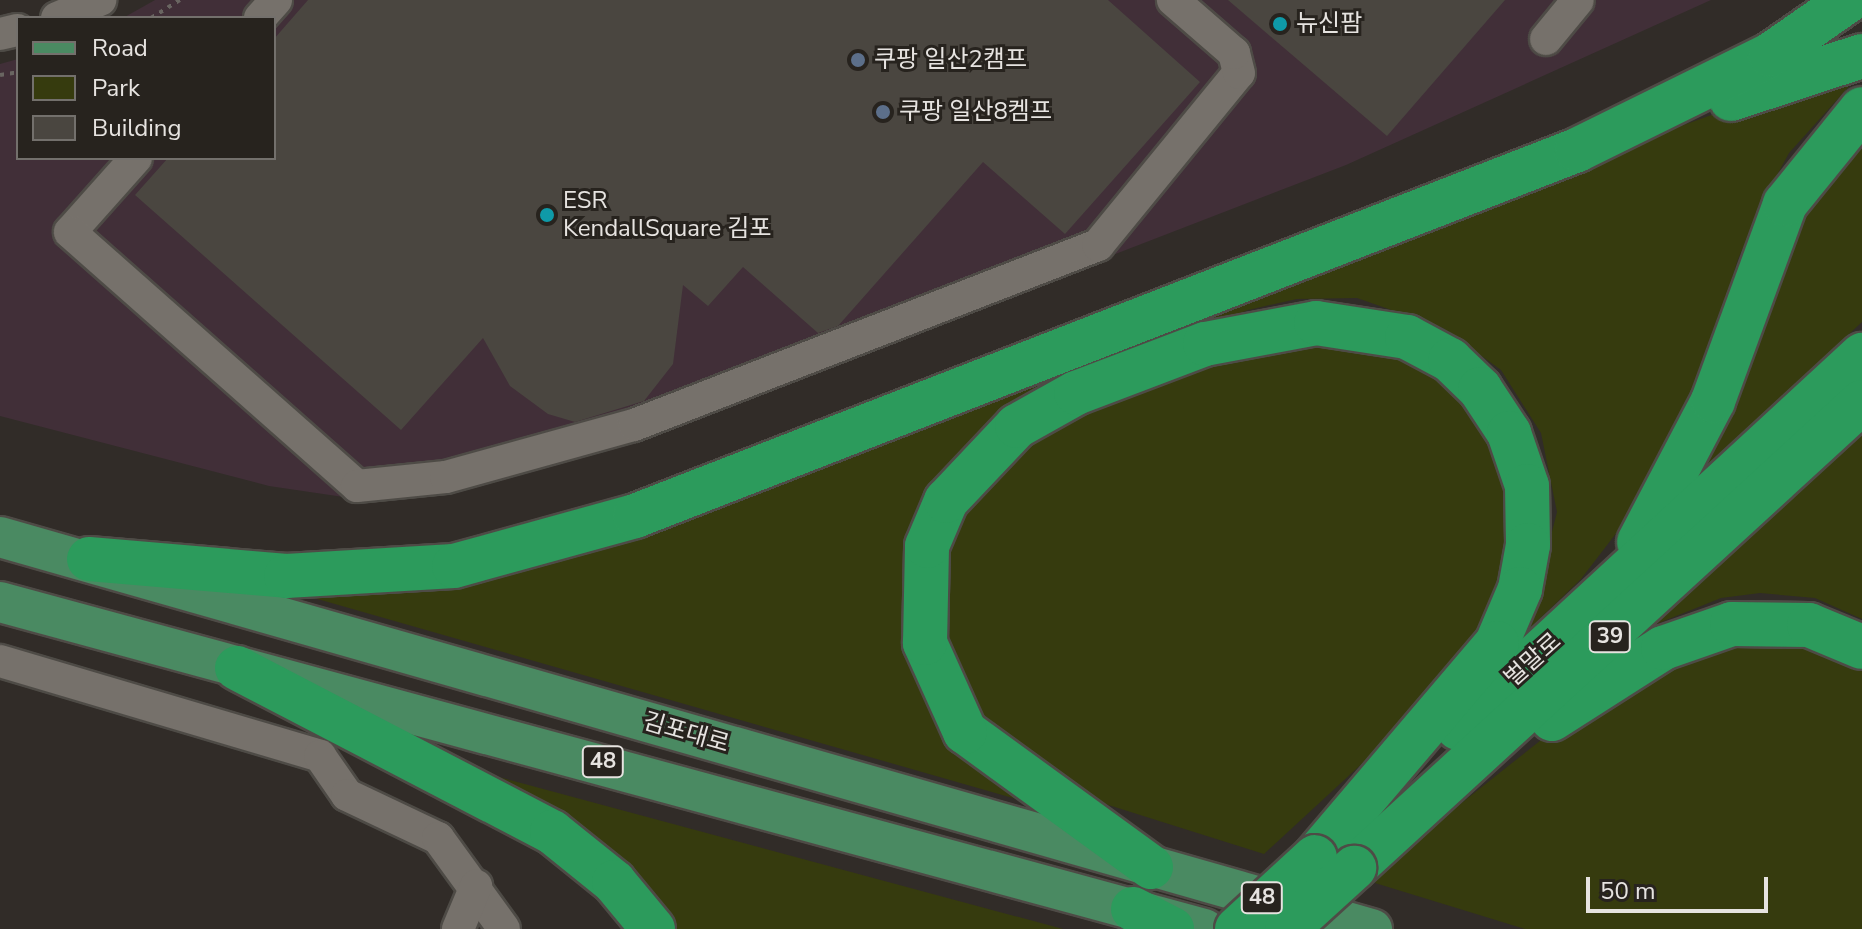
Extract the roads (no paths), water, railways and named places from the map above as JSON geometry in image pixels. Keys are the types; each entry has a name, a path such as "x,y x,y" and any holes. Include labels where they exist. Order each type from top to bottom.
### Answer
{"highway":[{"path":"1577,150 1770,55 1849,0"},
{"path":"89,559 286,576 454,566 635,516 1577,150 1862,56"},
{"path":"1581,617 1657,519 1684,468 1785,204 1862,109"},
{"path":"1151,867 965,732 925,643 927,546 946,501 1017,426 1076,393 1205,344 1316,323 1407,337 1450,360 1480,389 1509,433 1527,486 1528,545 1520,589 1497,643 1334,863"},
{"name":"벌말로","path":"1287,929 1334,863 1581,617 1862,355"},
{"name":"벌말로","path":"1237,929 1448,783 1862,402"},
{"path":"1448,783 1696,633 1771,620 1809,625 1862,647"},
{"path":"237,668 552,832 614,882 653,929"},
{"path":"1133,909 1172,929"}],"main road":[{"name":"김포대로","path":"0,537 89,559 1372,929"},
{"name":"김포대로","path":"0,602 1204,929"}],"street":[{"path":"62,16 100,0"},
{"path":"262,16 276,0"},
{"path":"134,160 70,232 357,486 446,477 634,425 1098,245 1239,73 1234,53 1173,0"},
{"path":"1546,39 1578,0"},
{"path":"0,661 303,748 320,756 347,795 438,838 476,886 504,929"},
{"path":"458,929 476,886"}],"place":[{"name":"뉴신팜","path":"1280,24"},
{"name":"쿠팡 일산2캠프","path":"858,60"},
{"name":"쿠팡 일산8켐프","path":"883,112"},
{"name":"ESR KendallSquare 김포","path":"547,215"}]}
